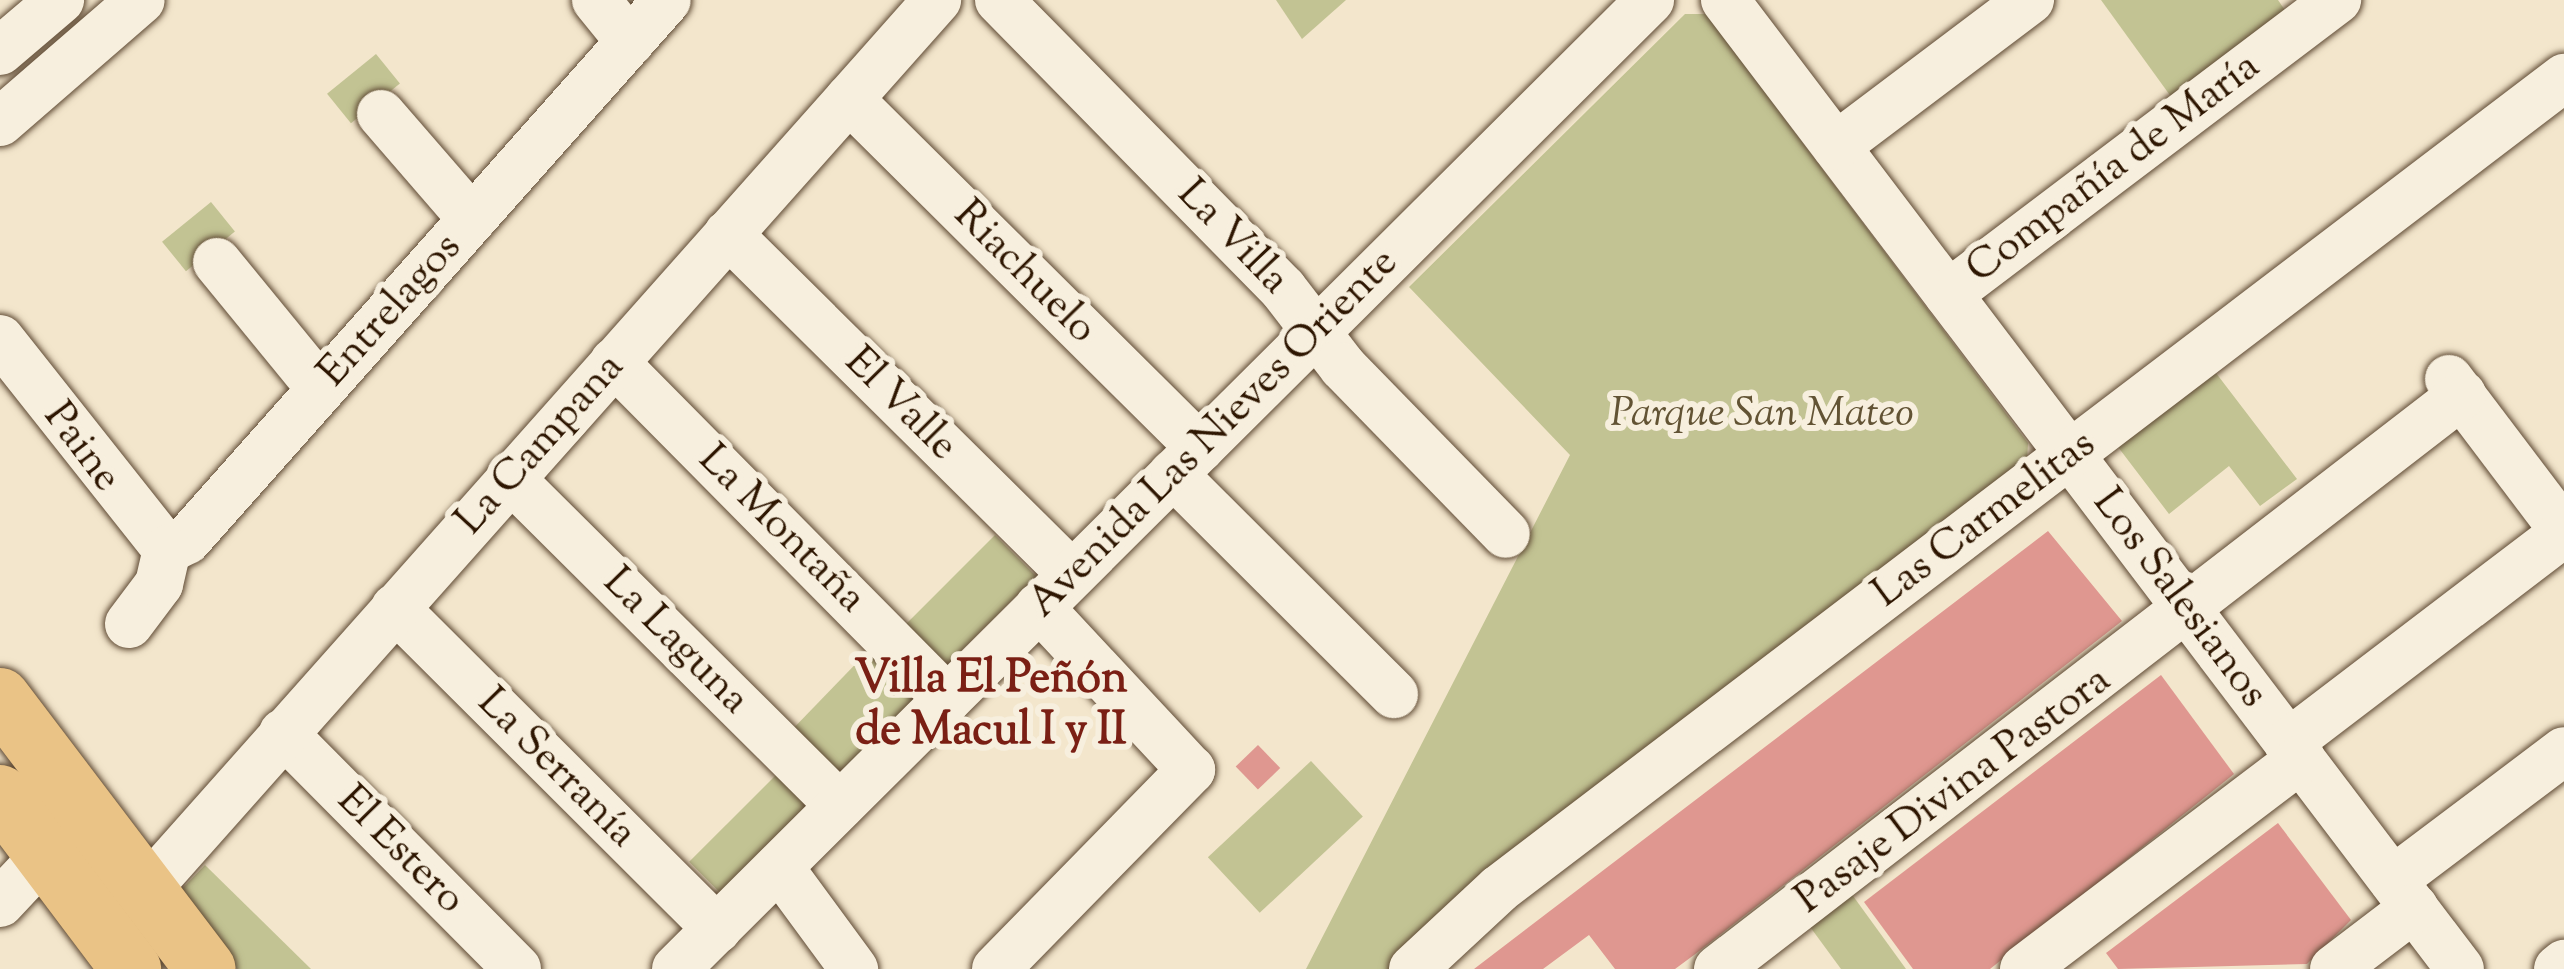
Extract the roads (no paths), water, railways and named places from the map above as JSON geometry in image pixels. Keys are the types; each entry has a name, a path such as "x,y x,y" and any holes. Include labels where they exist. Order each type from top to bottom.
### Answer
{"main road":[{"path":"0,698 206,969"},
{"path":"0,795 130,969"}],"street":[{"path":"0,51 60,0"},
{"path":"0,122 141,0"},
{"path":"596,0 630,42"},
{"name":"Entrelagos","path":"129,624 159,584 167,550 182,546 667,0"},
{"name":"La Campana","path":"146,890 937,0"},
{"name":"La Villa","path":"999,0 1506,534"},
{"name":"Los Salesianos","path":"1725,0 2460,969"},
{"path":"1836,146 2030,0"},
{"name":"Compañía de María","path":"1948,294 2337,0"},
{"name":"Avenida Las Nieves Oriente","path":"676,969 1317,332 1623,10"},
{"name":"Las Carmelitas","path":"1414,969 1499,889 2564,78"},
{"name":"Riachuelo","path":"849,99 1187,461 1394,694"},
{"path":"382,114 472,219"},
{"name":"El Valle","path":"728,234 1056,591 1192,770 996,969"},
{"path":"218,262 321,389"},
{"name":"Paine","path":"0,339 167,550"},
{"name":"La Montaña","path":"614,362 948,699"},
{"name":"Pasaje Divina Pastora","path":"1718,969 2188,610 2456,387 2564,532"},
{"name":"La Laguna","path":"510,478 840,806"},
{"path":"2024,969 2564,532"},
{"name":"La Serranía","path":"395,608 717,929"},
{"name":"El Estero","path":"284,733 517,969"},
{"path":"2334,969 2403,894 2564,751"},
{"path":"0,903 45,855"},
{"path":"779,867 854,969"}],"district":[{"name":"Villa El Peñón de Macul I y II","path":"991,707"}],"park label":[{"name":"Parque San Mateo","path":"1762,415"}]}
